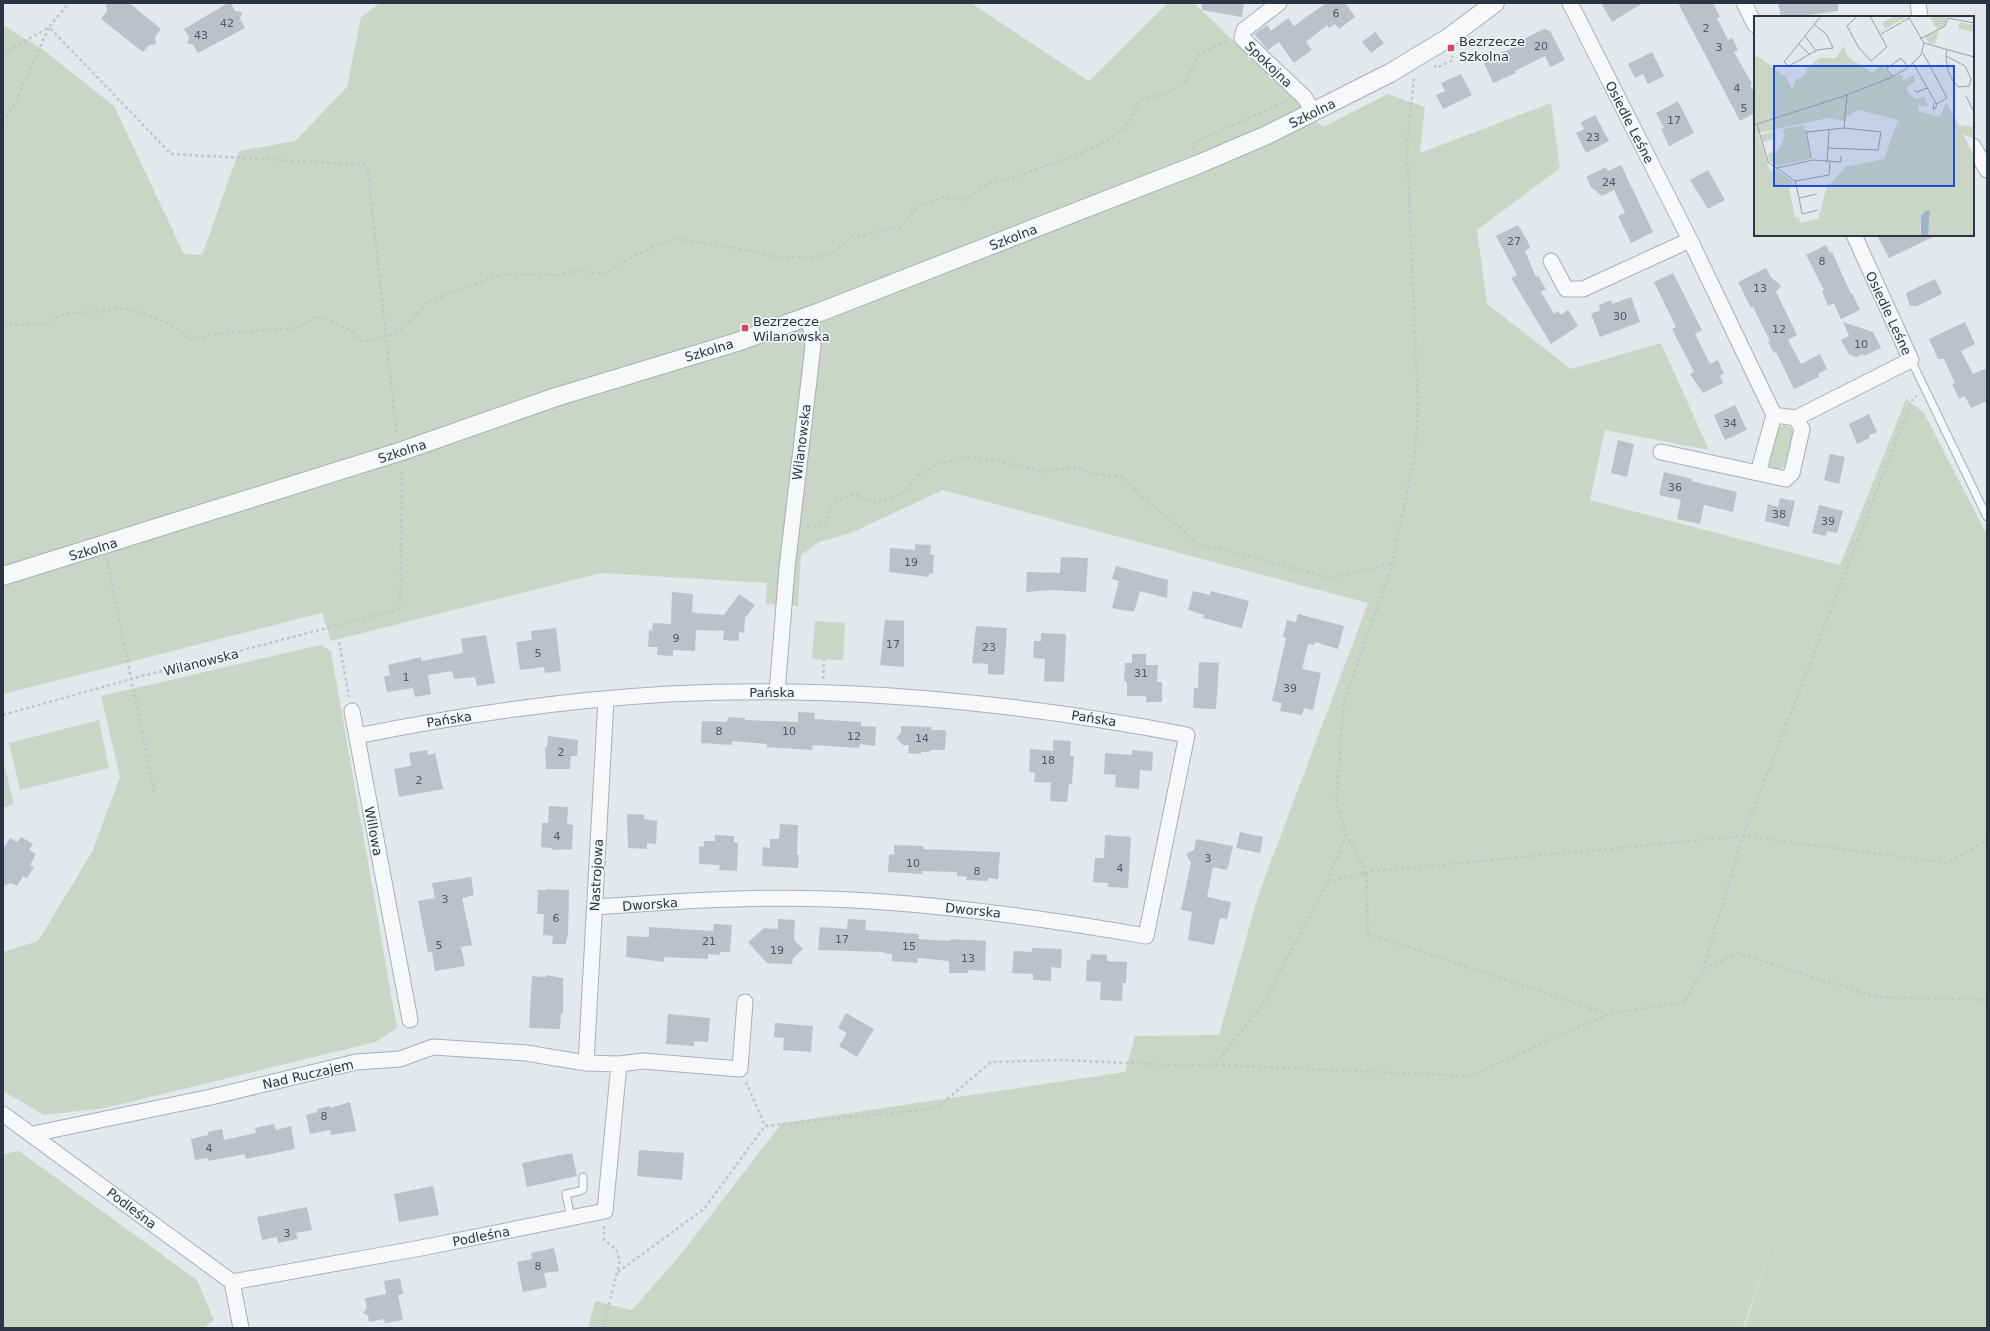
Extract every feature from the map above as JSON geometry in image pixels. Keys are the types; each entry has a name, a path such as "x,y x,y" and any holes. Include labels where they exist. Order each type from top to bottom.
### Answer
{"street":[{"name":"Spokojna","path":"1278,3 1244,30 1242,38 1311,107"},
{"name":"Osiedle Leśne","path":"1570,3 1690,240 1774,415"},
{"path":"1744,3 1754,23"},
{"path":"1918,3 1920,16"},
{"name":"Szkolna","path":"3,576 104,546 398,441 556,397 742,340 807,317 1199,164 1311,107 1406,63 1448,38 1487,5"},
{"path":"1974,148 1987,170"},
{"name":"Osiedle Leśne","path":"1796,418 1911,360 1854,236"},
{"path":"1551,261 1566,289 1583,289 1690,240"},
{"name":"Wilanowska","path":"777,692 787,568 813,346 812,332 807,317"},
{"path":"1661,452 1758,473 1786,479 1792,473 1802,429 1796,418 1774,415 1758,473"},
{"name":"Pańska","path":"357,736 491,712 606,699 669,694 777,692 884,695 994,704 1088,717 1187,735"},
{"name":"Nastrojowa","path":"586,1057 606,699"},
{"name":"Willowa","path":"352,711 410,1020"},
{"name":"Dworska","path":"594,907 743,899 850,900 972,909 1146,936 1187,735"},
{"path":"740,1069 745,1002"},
{"name":"Nad Ruczajem","path":"33,1134 211,1097 356,1062 400,1059 433,1047 586,1057 619,1064 643,1061 740,1069"},
{"path":"605,1211 619,1064"},
{"path":"3,1114 33,1134"},
{"name":"Podleśna","path":"33,1134 232,1282 421,1248 605,1211"},
{"path":"232,1282 241,1328"}],"lane":[{"path":"1911,360 1925,392 1987,517"},
{"path":"572,1218 566,1192 580,1192 583,1189 583,1177"}],"path":[{"path":"3,122 16,101 49,27 69,3"},
{"path":"3,54 49,27"},
{"path":"49,27 171,154 366,165 395,428 398,441"},
{"path":"3,323 18,326 44,324 66,313 97,312 119,308 137,311 168,323 191,338 216,334 297,328 315,317 328,320 347,328 362,341 385,338 395,334 412,321 427,302 502,274 558,275 578,271 604,274 630,258 651,248 677,239 741,249 777,257 815,257 833,253 851,237 901,227 918,208 942,197 967,200 987,184 1019,176 1110,139 1128,124 1140,100 1167,93 1186,80 1198,56 1224,42 1251,46"},
{"path":"1406,63 1414,82 1407,147"},
{"path":"1190,152 1194,148 1193,143 1293,98 1298,107 1311,107"},
{"path":"1215,1065 1470,1076 1608,1014 1685,1002 1703,969 1743,836 1913,398 1925,392"},
{"name":"Wilanowska","path":"3,715 400,609 398,441"},
{"path":"792,528 821,527 826,524 834,502 854,494 877,503 902,493 919,475 937,464 965,457 977,458 1045,472 1072,467 1101,475 1123,477 1143,498 1179,526 1198,545 1330,578 1391,564"},
{"path":"104,546 155,796"},
{"path":"339,642 352,711"},
{"path":"1346,834 1366,872 1368,934 1608,1014"},
{"path":"1327,883 1366,872 1743,836 1949,863 1987,840"},
{"path":"1703,969 1738,953 1876,997 1987,1000"},
{"path":"740,1069 765,1126"},
{"path":"603,1328 620,1261 616,1249 604,1240 605,1211"}],"green space":[{"path":"380,3 971,3 1089,81 1168,3 1194,3 1323,127 1388,94 1425,107 1420,153 1551,103 1560,168 1477,230 1487,304 1571,369 1661,343 1709,450 1605,430 1590,500 1840,565 1906,399 1924,413 1987,535 1987,1328 1744,1328 1776,1231 1743,1328 588,1328 595,1301 632,1310 681,1254 782,1123 1125,1072 1135,1036 1219,1035 1258,896 1368,603 943,490 851,533 819,542 801,555 798,606 766,604 767,583 601,573 331,641 322,613 3,694 3,25 42,49 114,106 184,254 202,255 239,151 295,141 347,87 361,17"},
{"path":"1784,425 1791,428 1793,433 1785,467 1772,469 1770,468 1768,462 1776,429"},
{"path":"815,621 845,623 843,660 812,659"},
{"path":"320,645 331,651 397,1028 376,1042 105,1108 44,1115 3,1091 3,952 38,941 92,852 120,777 101,696"},
{"path":"99,720 109,768 20,790 9,743"},
{"path":"3,760 14,804 3,808"},
{"path":"19,1151 197,1280 214,1320 203,1328 3,1328 3,1154"}],"building":[{"path":"129,3 161,29 155,37 156,44 149,45 143,52 101,19 107,11 106,4"},
{"path":"228,3 231,3 235,11 242,12 240,19 245,28 198,53 193,45 187,43 189,37 184,29"},
{"path":"1202,3 1244,3 1242,17 1202,10"},
{"path":"1326,3 1345,3 1355,17 1339,29 1335,24 1329,28 1327,25 1306,42 1312,50 1294,63 1279,42 1268,50 1254,34 1267,25 1271,31 1288,18 1294,26"},
{"path":"1601,3 1643,3 1612,22"},
{"path":"1678,3 1713,3 1720,17 1717,18 1728,40 1732,38 1738,50 1734,52 1752,84 1750,85 1754,92 1754,114 1740,121"},
{"path":"1778,3 1838,3 1838,11 1803,16 1781,16"},
{"path":"1544,29 1550,31 1565,60 1550,67 1545,56 1515,71 1516,73 1493,83 1484,63 1497,57 1496,55 1524,43 1524,39"},
{"path":"1375,32 1384,43 1371,53 1362,42"},
{"path":"1652,52 1664,76 1648,84 1643,74 1635,78 1628,64"},
{"path":"1461,74 1472,95 1443,109 1436,95 1445,91 1441,83"},
{"path":"1678,101 1694,133 1669,146 1661,129 1664,128 1656,113"},
{"path":"1595,115 1609,141 1586,153 1576,133 1584,129 1581,122"},
{"path":"1621,165 1653,232 1631,243 1618,216 1625,213 1614,190 1602,196 1591,187 1586,177 1606,167 1608,171"},
{"path":"1708,170 1725,200 1708,209 1690,180"},
{"path":"1518,225 1528,242 1530,248 1525,251 1536,277 1538,276 1546,289 1541,292 1554,314 1558,311 1561,315 1568,310 1578,326 1551,344 1511,278 1517,275 1496,236"},
{"path":"1878,236 1935,236 1889,258"},
{"path":"1826,245 1830,253 1832,252 1860,310 1841,319 1834,303 1828,306 1822,291 1824,290 1806,255"},
{"path":"1766,268 1771,277 1781,286 1776,292 1797,335 1788,340 1801,364 1820,354 1827,369 1818,374 1819,377 1794,389 1776,352 1774,353 1768,342 1770,341 1753,307 1751,308 1738,282"},
{"path":"1673,273 1702,330 1695,334 1710,364 1718,360 1724,374 1720,376 1723,383 1703,393 1690,374 1694,372 1672,329 1676,327 1654,282"},
{"path":"1935,279 1942,294 1917,306 1910,306 1906,293"},
{"path":"1631,297 1640,322 1600,337 1591,314 1600,310 1599,305 1611,300 1612,304"},
{"path":"1843,322 1873,332 1881,348 1864,356 1863,354 1856,357 1849,354 1841,340 1849,336"},
{"path":"1965,322 1975,344 1961,351 1973,374 1987,368 1987,401 1971,408 1965,396 1959,399 1952,384 1955,383 1944,359 1938,359 1929,339"},
{"path":"1735,405 1747,430 1725,440 1714,415"},
{"path":"1869,414 1877,432 1869,435 1870,438 1857,444 1849,424"},
{"path":"1618,440 1634,444 1627,477 1611,473"},
{"path":"1830,454 1845,457 1839,484 1824,480"},
{"path":"1664,472 1692,479 1691,481 1737,492 1733,512 1704,505 1700,524 1677,519 1681,500 1659,495"},
{"path":"1780,498 1795,501 1789,527 1765,521 1768,504 1778,507"},
{"path":"1819,505 1843,511 1837,533 1827,531 1826,536 1812,533"},
{"path":"915,544 931,545 930,555 934,555 933,574 929,573 929,577 889,572 890,548 915,550"},
{"path":"1061,557 1088,558 1086,592 1053,590 1026,592 1027,572 1060,573"},
{"path":"1116,566 1168,580 1167,598 1140,591 1134,612 1112,608 1119,581 1112,579"},
{"path":"1193,591 1210,595 1211,591 1249,601 1242,628 1203,618 1204,615 1188,610"},
{"path":"672,592 693,594 692,612 697,613 724,615 739,594 755,605 745,618 744,633 739,632 739,641 723,640 724,631 696,630 695,651 673,650 673,656 657,655 658,647 648,647 649,630 652,631 653,623 671,624"},
{"path":"1298,614 1344,626 1338,649 1315,642 1314,645 1308,644 1302,669 1321,673 1313,710 1304,708 1302,715 1280,711 1282,703 1272,701 1286,638 1283,637 1287,620 1296,622"},
{"path":"885,620 904,621 904,667 880,665"},
{"path":"976,626 1007,628 1004,675 988,674 988,664 972,663"},
{"path":"556,628 561,671 545,673 544,667 520,670 516,642 532,640 531,631"},
{"path":"1041,633 1066,634 1064,682 1044,681 1045,659 1033,658 1034,641 1041,641"},
{"path":"486,635 495,683 477,686 475,677 454,679 452,671 428,675 431,694 415,697 413,688 387,692 384,677 390,675 388,665 421,657 421,661 463,653 461,639"},
{"path":"1132,654 1146,654 1146,665 1158,665 1157,682 1162,682 1162,702 1146,702 1146,696 1127,696 1127,682 1124,681 1125,663 1132,663"},
{"path":"1199,662 1219,663 1216,709 1193,708 1194,688 1198,688"},
{"path":"798,712 815,713 814,719 861,722 861,726 876,727 875,746 860,744 859,748 813,745 812,750 767,747 767,744 732,741 732,745 701,743 702,721 727,722 728,717 745,718 745,720 798,722"},
{"path":"901,726 931,727 931,730 946,730 945,750 930,750 929,752 921,752 921,754 908,753 909,745 903,745 896,738 901,733"},
{"path":"548,736 578,740 577,756 571,756 570,769 546,769 545,747 547,747"},
{"path":"1053,740 1071,741 1070,756 1074,756 1072,784 1069,784 1067,802 1050,801 1051,783 1034,782 1035,773 1029,772 1030,749 1053,751"},
{"path":"427,750 428,755 435,753 443,789 399,797 394,769 411,766 409,753"},
{"path":"1132,750 1153,752 1152,771 1140,770 1139,789 1115,787 1116,775 1104,774 1105,753 1132,755"},
{"path":"549,806 568,807 567,824 573,825 572,849 553,850 551,848 541,847 542,823 548,823"},
{"path":"627,814 644,815 644,819 657,821 656,844 647,843 647,849 628,848"},
{"path":"780,824 798,825 798,868 762,866 763,847 770,848 770,839 779,839"},
{"path":"1240,832 1263,837 1260,853 1236,848"},
{"path":"715,835 734,836 734,842 738,843 737,871 719,870 720,865 699,864 699,846 704,847 704,841 715,841"},
{"path":"1105,835 1131,837 1128,888 1108,887 1108,883 1093,882 1095,858 1104,858"},
{"path":"21,837 33,844 29,850 36,854 30,865 34,867 27,878 23,876 17,886 11,883 3,886 3,849 10,838 17,842"},
{"path":"1196,839 1233,846 1228,868 1226,870 1213,867 1207,897 1231,902 1227,919 1220,918 1214,945 1188,940 1192,912 1181,910 1191,863 1186,854 1194,850"},
{"path":"894,845 923,846 923,849 1000,852 998,879 988,878 988,881 966,880 967,877 957,876 957,872 922,871 922,874 888,872 889,854 894,855"},
{"path":"471,877 474,895 462,898 472,945 461,947 465,966 435,971 432,952 428,952 418,901 435,898 432,883"},
{"path":"538,890 569,890 568,937 566,944 552,944 553,936 543,935 544,914 537,914"},
{"path":"778,919 795,920 794,940 803,949 793,958 792,964 767,963 748,942 764,928 778,929"},
{"path":"848,919 866,920 865,930 919,934 919,939 986,941 985,971 968,970 968,973 949,973 949,961 918,958 917,963 892,961 892,954 884,952 818,950 820,927 847,929"},
{"path":"714,924 732,925 730,952 720,952 720,955 708,954 708,959 664,957 664,962 626,957 627,936 649,937 649,927 713,931"},
{"path":"1032,948 1062,949 1061,968 1051,967 1051,981 1033,980 1033,974 1012,973 1014,951 1032,952"},
{"path":"1091,954 1107,955 1107,961 1127,962 1126,983 1123,983 1122,1001 1100,1000 1101,982 1086,981 1087,960 1090,960"},
{"path":"546,975 563,978 563,1014 561,1014 560,1029 529,1028 532,976 546,977"},
{"path":"846,1013 874,1029 857,1057 839,1046 847,1033 838,1028"},
{"path":"668,1014 710,1018 708,1042 694,1041 694,1046 666,1044"},
{"path":"775,1023 813,1026 811,1052 783,1050 784,1038 774,1037"},
{"path":"350,1102 356,1131 331,1135 330,1130 310,1134 306,1115 317,1112 317,1109 330,1106 330,1108"},
{"path":"274,1124 276,1130 291,1126 295,1149 246,1159 245,1154 208,1161 208,1158 195,1160 191,1139 208,1135 208,1132 222,1129 224,1140 256,1133 255,1128"},
{"path":"639,1150 684,1153 682,1180 637,1176"},
{"path":"572,1153 577,1176 527,1187 522,1163"},
{"path":"433,1186 439,1215 399,1222 394,1194"},
{"path":"307,1207 312,1230 296,1233 298,1239 278,1243 277,1237 262,1240 257,1217"},
{"path":"554,1248 559,1271 544,1273 547,1287 523,1292 517,1262 532,1259 531,1253"},
{"path":"400,1278 403,1294 398,1295 403,1320 385,1323 384,1319 369,1322 368,1316 363,1313 367,1308 365,1298 386,1294 384,1281"}],"place":[{"name":"Bezrzecze Szkolna","path":"1451,48"},
{"name":"Bezrzecze Wilanowska","path":"745,328"}]}
